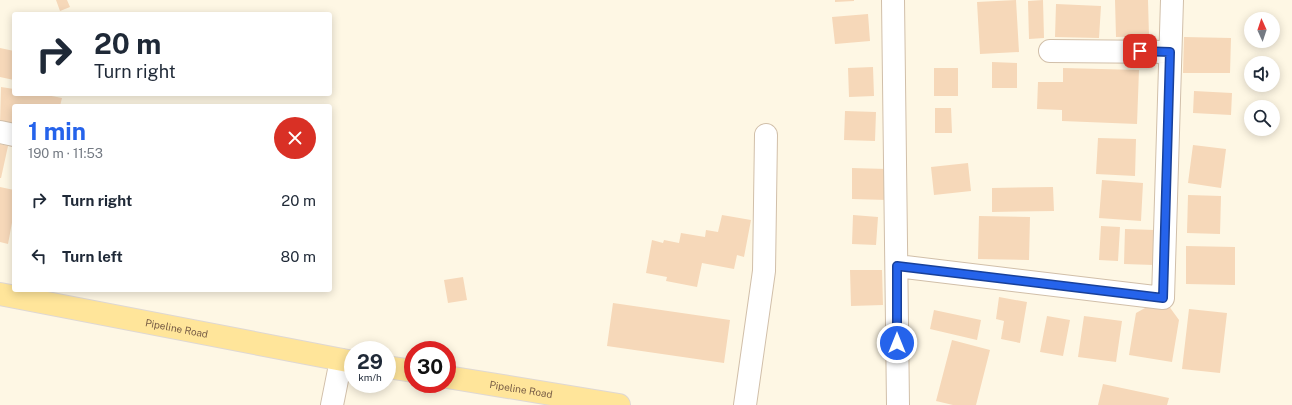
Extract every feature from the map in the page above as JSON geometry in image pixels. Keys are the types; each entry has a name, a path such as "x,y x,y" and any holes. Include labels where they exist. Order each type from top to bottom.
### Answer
{"main road":[{"name":"Pipeline Road","path":"0,294 344,360"},
{"name":"Pipeline Road","path":"456,378 619,405"}],"street":[{"path":"893,0 898,405"},
{"path":"897,266 1163,298 1172,0"},
{"path":"1050,50 1170,52"},
{"path":"0,132 12,135"},
{"path":"745,405 764,271 766,135"},
{"path":"332,405 344,370"}],"building":[{"path":"56,0 67,0 70,7 60,11"},
{"path":"835,0 854,0 854,1 835,2"},
{"path":"1016,0 1019,52 980,54 977,2"},
{"path":"1043,0 1044,38 1029,39 1028,1"},
{"path":"1115,0 1148,0 1149,36 1116,37"},
{"path":"1056,4 1101,6 1099,38 1055,37"},
{"path":"868,14 870,41 835,44 832,17"},
{"path":"1184,37 1231,38 1230,73 1183,73"},
{"path":"0,48 12,51 12,80 0,77"},
{"path":"992,62 1017,63 1017,88 992,88"},
{"path":"873,67 874,96 849,97 848,68"},
{"path":"934,68 958,68 958,96 934,96"},
{"path":"1063,68 1139,70 1137,124 1062,121 1062,110 1037,109 1038,82 1063,82"},
{"path":"1,87 12,89 12,96 52,96 62,98 60,104 12,104 12,127 0,124"},
{"path":"1194,91 1232,93 1231,115 1193,113"},
{"path":"935,108 951,108 952,133 935,133"},
{"path":"845,111 876,112 875,141 844,140"},
{"path":"1098,138 1136,139 1135,176 1096,174"},
{"path":"0,144 8,146 1,178 0,178"},
{"path":"1193,145 1226,149 1221,188 1188,183"},
{"path":"968,163 971,191 934,195 931,167"},
{"path":"852,168 887,169 887,200 852,199"},
{"path":"1102,180 1143,183 1141,221 1099,218"},
{"path":"0,187 12,190 12,223 8,244 0,242"},
{"path":"1053,187 1054,211 992,212 992,188"},
{"path":"1188,195 1221,196 1220,234 1187,233"},
{"path":"722,215 751,220 744,257 737,255 734,269 702,263 697,287 666,281 667,277 646,273 652,240 663,243 664,240 679,243 681,233 705,237 706,230 718,232"},
{"path":"853,215 878,217 876,245 852,244"},
{"path":"979,216 1030,217 1029,260 978,259"},
{"path":"1101,226 1120,227 1118,261 1099,260"},
{"path":"1125,229 1155,230 1154,265 1124,264"},
{"path":"1186,246 1235,247 1235,285 1186,284"},
{"path":"850,270 882,270 883,305 851,306"},
{"path":"463,277 467,300 448,303 444,280"},
{"path":"999,297 1027,302 1020,343 1001,339 1004,321 996,319"},
{"path":"1163,298 1179,320 1172,362 1129,355 1136,313"},
{"path":"613,303 730,320 724,363 607,346"},
{"path":"1189,309 1227,313 1220,373 1182,369"},
{"path":"934,310 981,320 977,340 930,329"},
{"path":"1047,316 1070,320 1063,356 1040,352"},
{"path":"1084,316 1122,321 1116,362 1078,357"},
{"path":"952,340 990,350 976,405 953,405 936,401"},
{"path":"1103,384 1169,398 1167,405 1098,405"}],"route":[{"path":"897,343 897,266 1163,298 1170,52 1140,51"}]}
